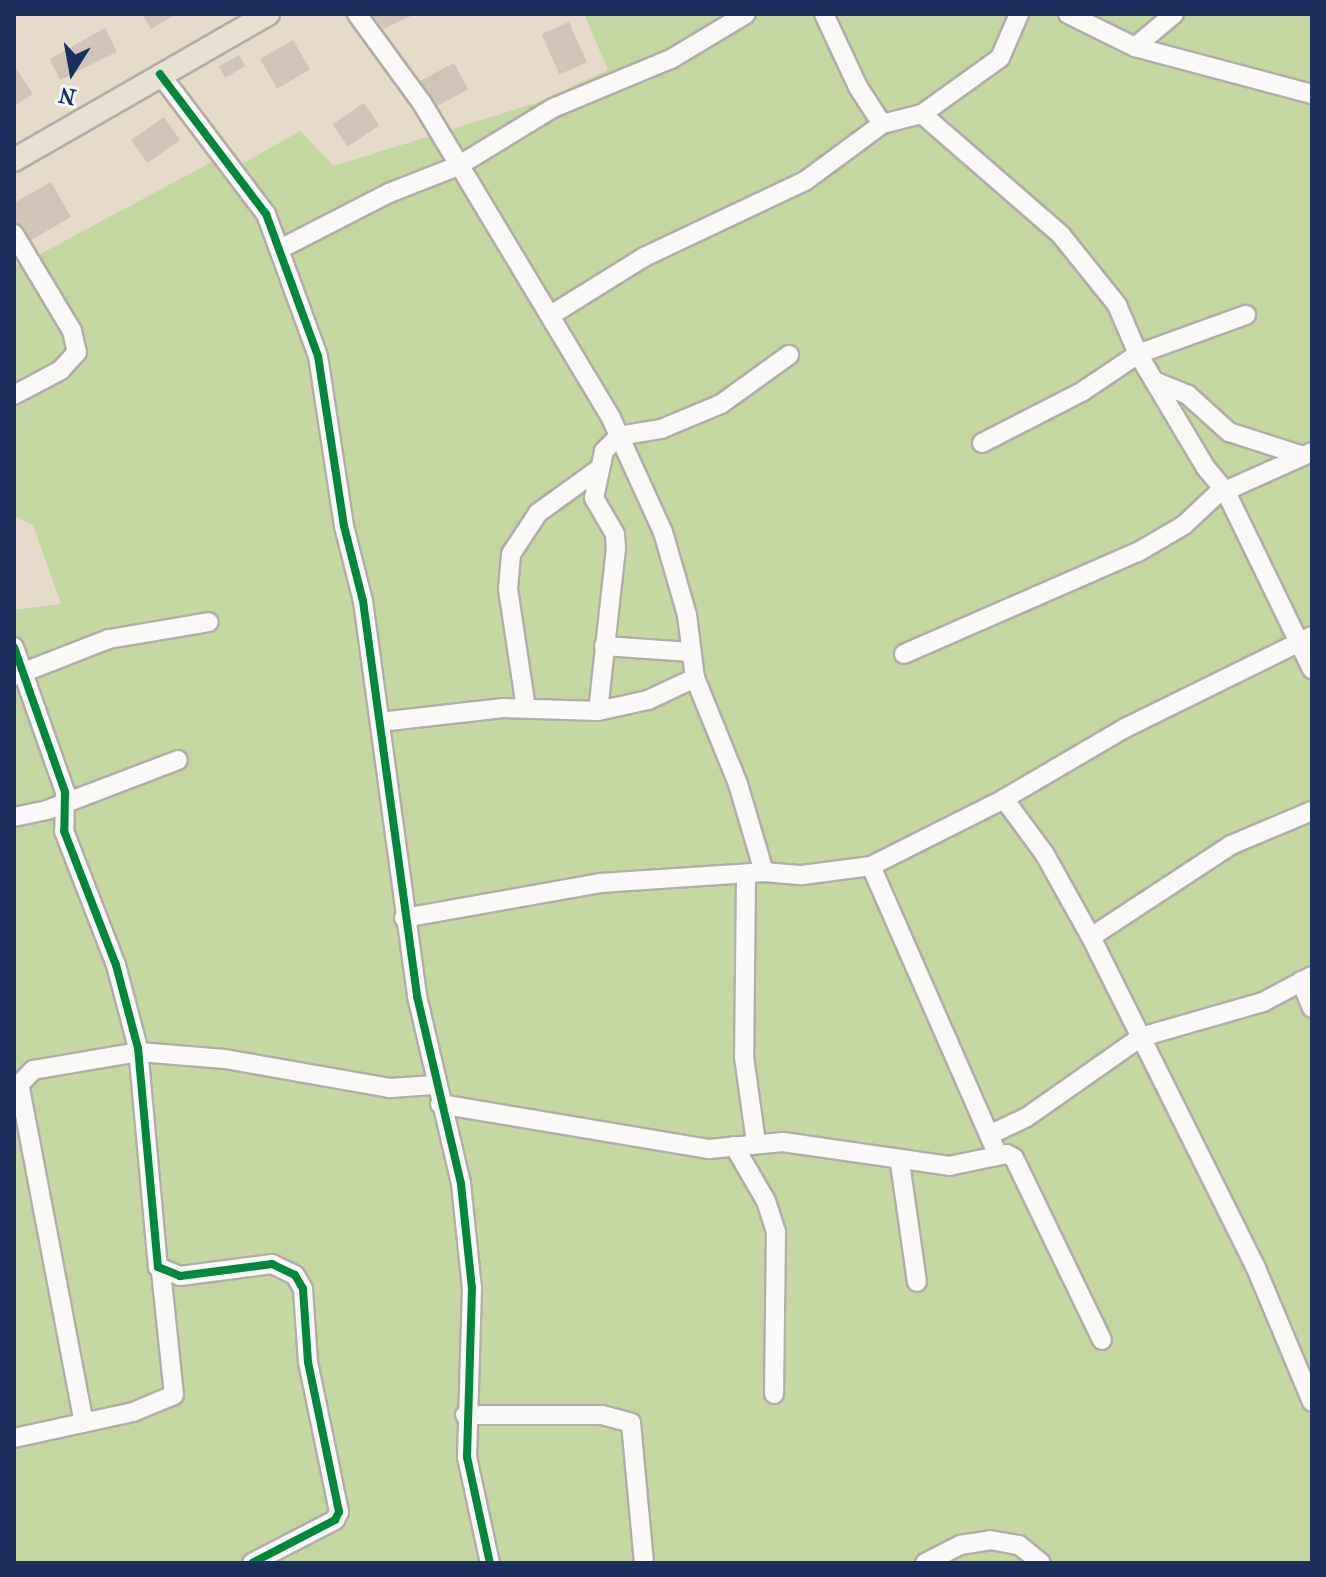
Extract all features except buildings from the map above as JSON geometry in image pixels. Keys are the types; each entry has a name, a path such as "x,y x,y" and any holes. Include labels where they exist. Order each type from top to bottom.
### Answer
{"main road":[{"path":"14,160 268,14"}],"street":[{"path":"357,14 422,103 551,315 619,436 663,532 687,615 695,678 738,784 755,874 744,1057 756,1142"},
{"path":"280,249 389,193 458,166 553,108 671,59 746,14"},
{"path":"824,14 858,87 882,124"},
{"path":"551,315 644,257 805,181 882,124 922,114 1000,58 1019,14"},
{"path":"1068,14 1135,47 1312,94"},
{"path":"1135,47 1174,14"},
{"path":"160,74 266,214 323,379 380,722 404,918 434,1085 451,1130 471,1265 472,1370 465,1415 467,1457 490,1563"},
{"path":"922,114 1061,235 1091,267 1128,324 1138,354 1154,381 1226,492 1305,640 1312,669"},
{"path":"14,234 72,331 77,352 61,370 14,395"},
{"path":"982,443 1083,391 1138,354 1246,315"},
{"path":"598,711 616,541 594,498 596,471 604,451 619,436 661,429 721,404 789,355"},
{"path":"1154,381 1188,395 1229,432 1306,454"},
{"path":"904,654 1138,552 1226,492 1306,454"},
{"path":"526,708 508,589 511,554 538,513 596,471"},
{"path":"17,673 109,639 209,622"},
{"path":"404,918 600,883 755,874 802,875 871,866 1004,799 1125,728 1305,640"},
{"path":"604,646 691,652"},
{"path":"14,647 17,673 63,786 64,831 116,965 139,1052 174,1395 133,1412 14,1438"},
{"path":"380,722 526,708 598,711 648,700 695,678"},
{"path":"14,817 178,760"},
{"path":"1004,799 1044,853 1091,937 1256,1268 1312,1402"},
{"path":"1091,937 1231,845 1312,811"},
{"path":"871,866 997,1153"},
{"path":"989,1135 1051,1101 1141,1037 1263,1002 1306,978 1312,1008"},
{"path":"84,1423 16,1086 33,1070 139,1052 239,1061 390,1088 434,1085"},
{"path":"440,1104 696,1147 756,1142 805,1144 900,1163 958,1165 997,1153 1014,1158 1102,1340"},
{"path":"734,1146 766,1201 776,1232 774,1394"},
{"path":"900,1163 917,1282"},
{"path":"161,1271 180,1276 272,1264 295,1275 303,1289 310,1375 339,1512 335,1520 252,1563"},
{"path":"465,1415 602,1415 631,1423 644,1563"},
{"path":"925,1563 960,1545 990,1540 1019,1545 1041,1563"}],"green space":[{"path":"584,14 1312,14 1312,1563 14,1563 14,610 61,604 33,525 14,516 14,259 18,266 221,157 230,171 300,131 334,166 536,103 608,70"}],"cycle path":[{"path":"160,74 266,214 318,356 344,526 363,601 417,996 461,1184 472,1288 467,1457 490,1563"},
{"path":"14,647 65,792 64,831 116,965 138,1048 158,1267 180,1276 272,1264 295,1275 303,1289 308,1362 339,1512 335,1520 252,1563"}]}
